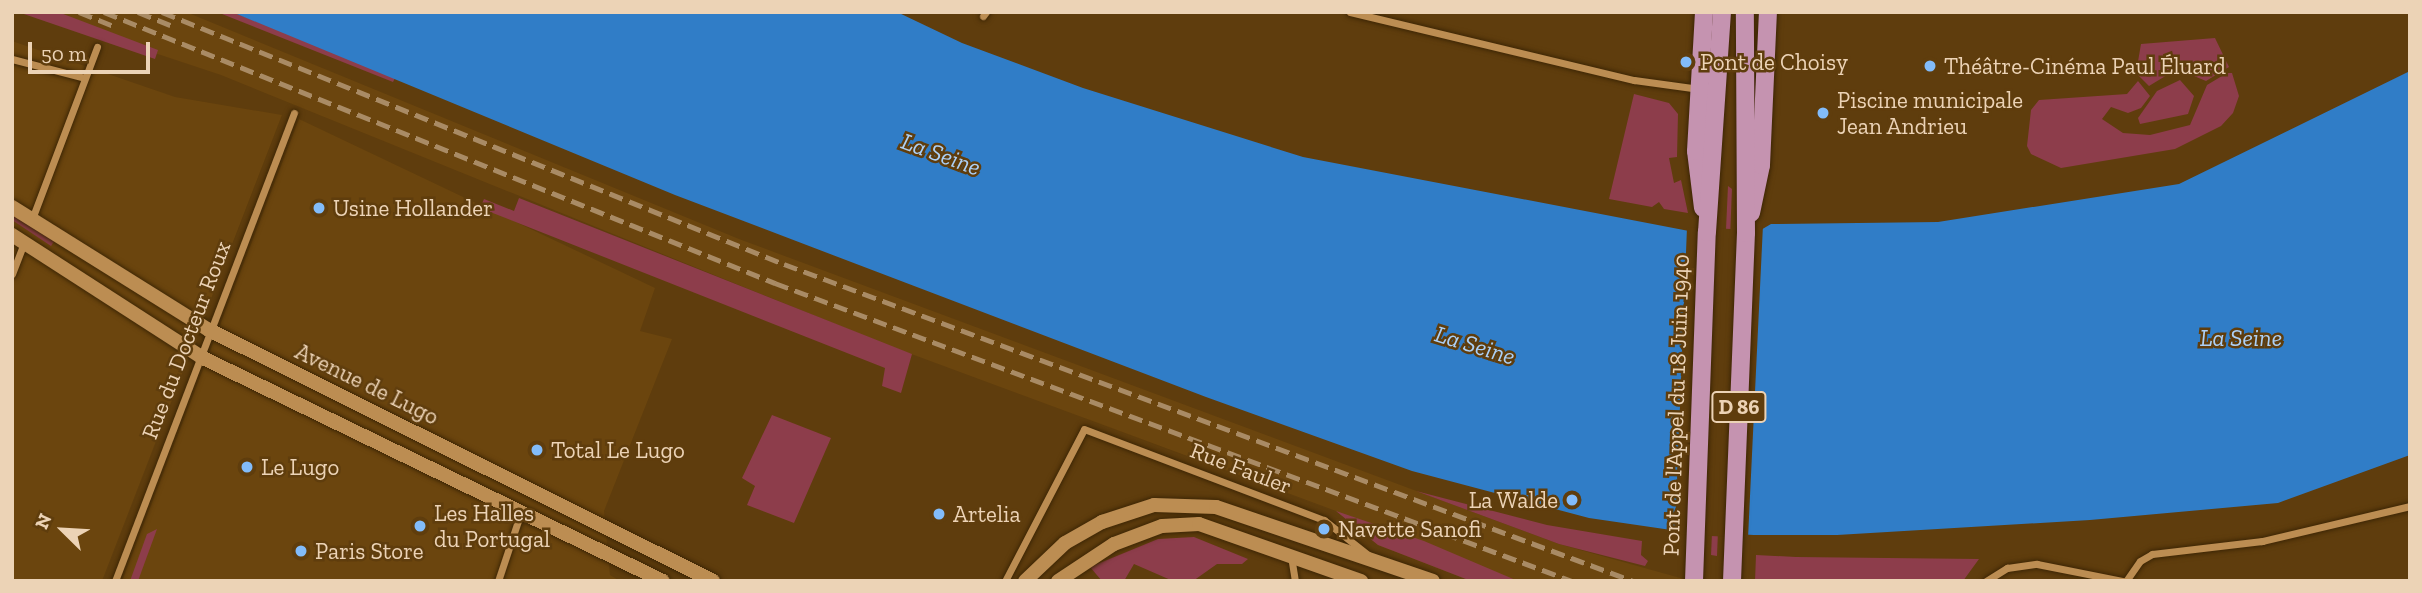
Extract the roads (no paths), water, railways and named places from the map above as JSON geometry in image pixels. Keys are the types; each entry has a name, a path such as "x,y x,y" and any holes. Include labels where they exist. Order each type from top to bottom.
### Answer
{"main road":[{"name":"D 86","path":"1704,12 1697,161 1707,232"},
{"name":"D 86","path":"1707,232 1722,12"},
{"name":"D 86","path":"1732,581 1746,233 1745,12"},
{"name":"D 86","path":"1746,233 1761,165 1768,12"},
{"name":"Avenue de Lugo","path":"12,207 209,330 713,581"},
{"name":"Pont de l'Appel du 18 Juin 1940","path":"1694,581 1707,232"},
{"name":"Avenue de Lugo","path":"18,238 201,357 522,510 663,581"},
{"path":"1025,581 1065,543 1102,522 1154,505 1216,507 1427,580"},
{"path":"1058,581 1114,544 1162,526 1199,524 1362,581"}],"street":[{"path":"1350,12 1634,80 1700,89"},
{"path":"32,219 97,47"},
{"path":"12,59 85,78"},
{"name":"Rue du Docteur Roux","path":"115,581 209,330 295,113"},
{"path":"12,274 18,238"},
{"name":"Rue Fauler","path":"1005,581 1084,429 1324,520 1374,560"},
{"path":"1986,581 2020,565 2037,564 2124,581 2140,561 2152,554 2262,541 2410,506"},
{"path":"498,581 513,526 522,510"},
{"path":"1291,555 1295,581"},
{"path":"1325,581 1340,574"}],"water":[{"name":"La Seine","path":"232,12 897,12 962,43 1083,88 1303,157 1689,231 1754,234 1771,224 1938,222 2179,184 2410,71 2410,455 2278,503 2090,520 1837,535 1754,535 1678,531 1589,518 1412,471 1206,397 675,195"}],"railway":[{"path":"79,12 114,26"},
{"path":"104,12 775,283 1572,581"},
{"path":"138,12 170,25"},
{"path":"162,12 784,264 1633,581"}],"place":[{"name":"Pont de Choisy","path":"1686,62"},
{"name":"Théâtre-Cinéma Paul Éluard","path":"1930,66"},
{"name":"Piscine municipale Jean Andrieu","path":"1823,113"},
{"name":"Usine Hollander","path":"319,208"},
{"name":"Total Le Lugo","path":"537,450"},
{"name":"Le Lugo","path":"247,467"},
{"name":"La Walde","path":"1572,500"},
{"name":"Artelia","path":"939,514"},
{"name":"Les Halles du Portugal","path":"420,526"},
{"name":"Navette Sanofi","path":"1324,529"},
{"name":"Paris Store","path":"301,551"}]}
